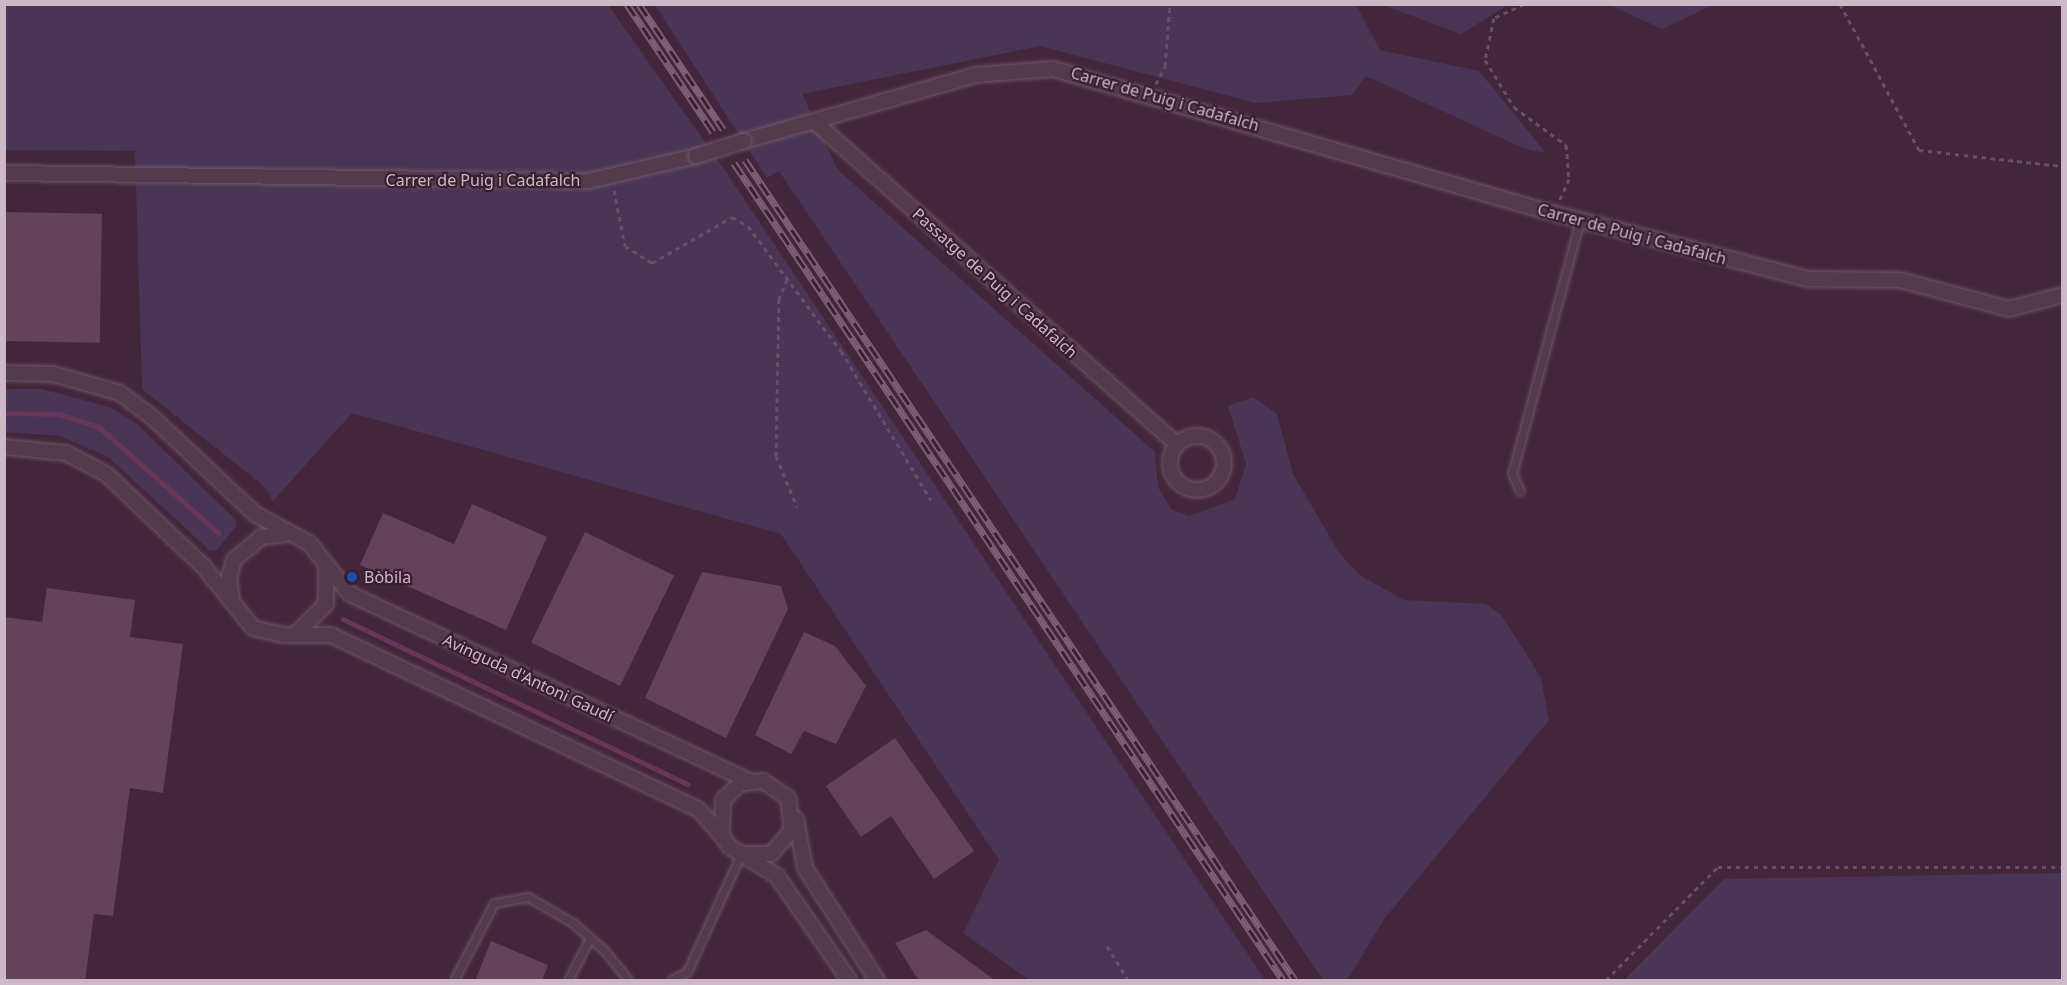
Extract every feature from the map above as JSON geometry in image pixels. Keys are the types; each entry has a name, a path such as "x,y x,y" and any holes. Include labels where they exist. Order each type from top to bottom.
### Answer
{"street":[{"name":"Carrer de Puig i Cadafalch","path":"4,172 548,182 610,176 696,156 975,75 1015,69 1053,69 1151,94 1553,213 1807,279 1900,280 2009,309 2062,296"},
{"name":"Passatge de Puig i Cadafalch","path":"815,122 1176,444"},
{"name":"Avinguda d'Antoni Gaudí","path":"4,373 53,374 120,393 284,534 309,543 350,594 750,781"},
{"path":"1197,435 1213,440 1224,460 1216,482 1200,490 1175,480 1169,466 1176,444 1197,435"},
{"path":"4,447 44,448 86,459 204,567 235,609 266,634 298,632 331,635 698,809 741,854 777,876 849,981"},
{"path":"235,609 228,588 234,560 261,537 284,534"},
{"path":"298,632 326,604 330,586 321,556"},
{"path":"722,836 723,800 750,781 778,788 793,810 805,868 877,981"},
{"path":"741,854 758,857 779,849 792,830 793,810"}],"lane":[{"path":"1520,491 1512,474 1580,220"},
{"path":"671,981 687,972 741,854"},
{"path":"454,981 494,903 528,897 590,938 628,981"},
{"path":"568,981 590,938"},
{"path":"687,972 691,981"}],"path":[{"path":"1151,94 1165,66 1170,4"},
{"path":"1524,4 1494,18 1485,60 1514,107 1566,145 1569,179 1553,213"},
{"path":"1840,4 1919,150 2062,166"},
{"path":"610,176 626,246 652,263 732,217 748,226 841,351 932,500"},
{"path":"788,279 779,299 776,456 797,507"},
{"path":"1606,981 1718,867 2062,867"},
{"path":"1107,946 1128,981"}],"shaded area":[{"path":"5,5 608,5 724,169 1265,980 1029,980 963,933 999,860 781,534 352,413 273,501 264,486 142,389 135,151 5,150"},
{"path":"655,5 1356,5 1380,50 1479,71 1546,153 1523,148 1366,76 1352,95 1256,103 1040,46 802,94 838,170 1155,452 1158,487 1171,509 1189,516 1235,499 1246,464 1228,406 1253,397 1277,414 1293,474 1340,554 1361,576 1404,600 1486,604 1501,615 1541,678 1549,720 1385,918 1347,980 1323,980 779,171 767,178"},
{"path":"1383,5 1508,5 1461,34"},
{"path":"1610,5 1713,5 1662,29"},
{"path":"5,389 41,389 109,407 135,422 236,520 236,526 217,550 209,550 108,457 60,436 5,432"},
{"path":"2062,873 2062,980 1624,980 1724,879"}],"building":[{"path":"4,212 102,214 100,343 4,341"},
{"path":"472,504 547,537 506,630 360,565 383,513 454,544"},
{"path":"585,532 674,575 620,686 531,643"},
{"path":"702,572 781,586 788,609 726,738 645,698"},
{"path":"47,588 135,600 130,637 183,644 163,793 130,788 113,916 94,914 85,981 4,981 4,617 42,622"},
{"path":"804,632 835,646 866,686 836,744 804,731 791,754 755,735"},
{"path":"895,738 974,851 934,879 891,816 861,837 826,786"},
{"path":"926,930 996,981 919,981 895,943"},
{"path":"491,941 548,965 542,981 475,981"}],"waterway":[{"path":"4,413 59,414 99,427 219,533"},
{"path":"343,619 687,784"}],"railway":[{"path":"627,4 713,132"},
{"path":"639,4 723,129"},
{"path":"745,160 1295,980"},
{"path":"734,163 1283,980"}],"place":[{"name":"Bòbila","path":"352,577"}]}
